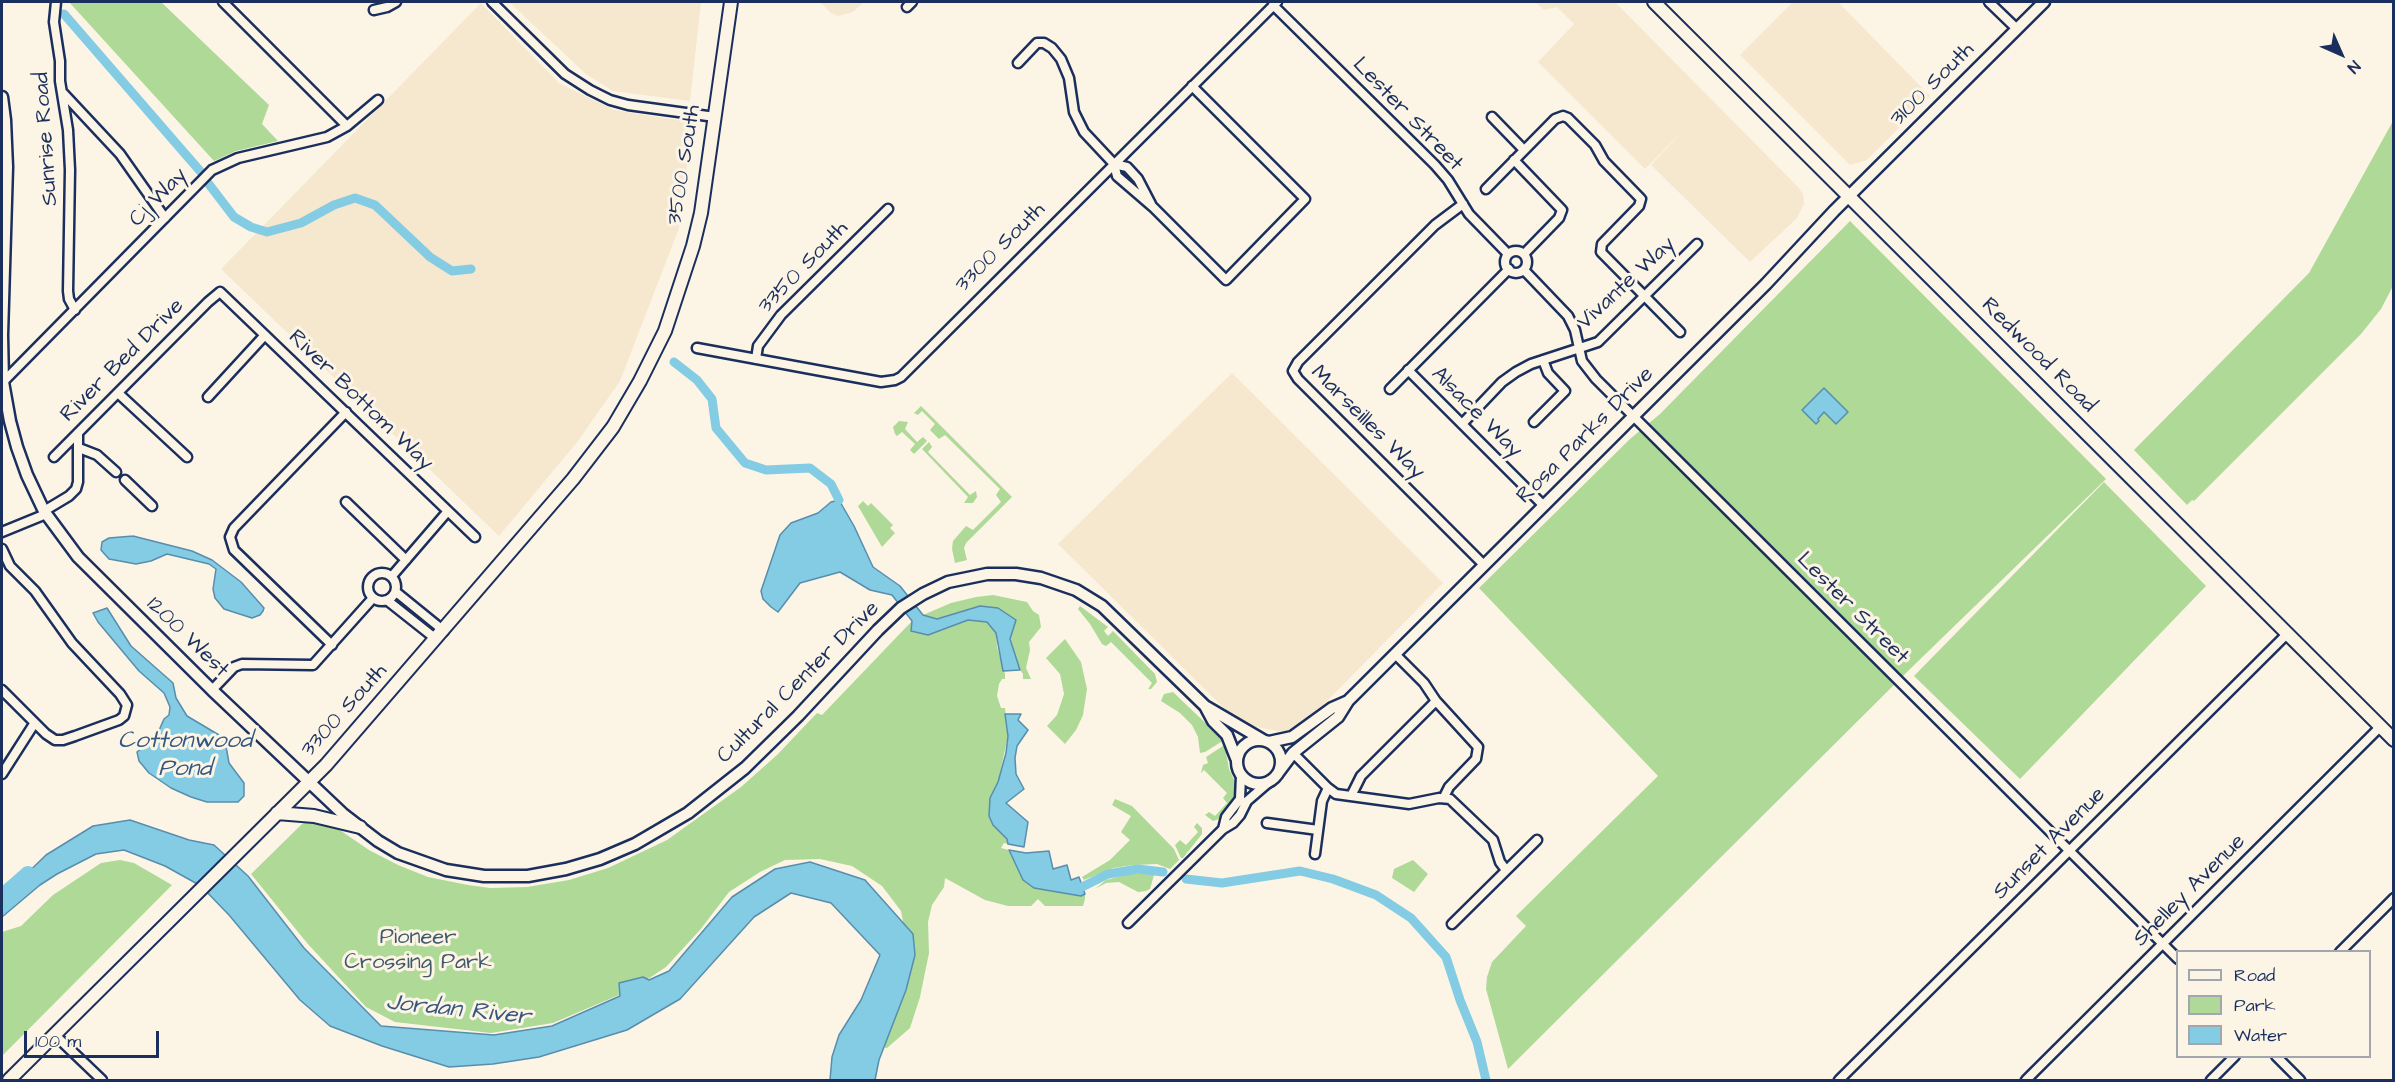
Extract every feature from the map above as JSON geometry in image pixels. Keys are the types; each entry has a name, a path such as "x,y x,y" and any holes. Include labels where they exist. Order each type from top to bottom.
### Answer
{"main road":[{"name":"3500 South","path":"665,331 699,223 730,2"},
{"name":"Redwood Road","path":"1654,2 2394,740"},
{"name":"3300 South","path":"9,1080 310,782 440,635 597,449 626,407 665,331"},
{"path":"277,813 321,817 360,827"}],"street":[{"name":"Sunrise Road","path":"56,2 54,22 68,130 70,170 68,291 69,299 75,310"},
{"path":"223,2 347,126"},
{"path":"374,10 396,2"},
{"path":"492,2 565,74 590,90 610,100 628,105 715,117"},
{"path":"1989,2 2017,29"},
{"name":"3100 South","path":"1849,197 2044,2"},
{"name":"3300 South","path":"697,348 881,382 895,380 906,372 1275,3"},
{"name":"Lester Street","path":"1275,3 1448,180 1476,222 1508,254"},
{"path":"1018,63 1037,43 1044,43 1052,48 1069,78 1074,111 1084,132 1114,164 1126,167 1138,179 1153,207 1226,280 1305,199 1192,86"},
{"path":"63,92 120,154 165,218"},
{"name":"1200 West","path":"2,97 6,167 3,382 17,447 27,475 61,536 84,563 212,690 310,782"},
{"name":"Cj Way","path":"3,382 203,178 224,164 247,156 327,137 347,126 378,100"},
{"path":"1486,189 1555,119 1563,116 1570,120 1597,147 1604,161 1640,197 1641,202 1638,206 1604,242 1601,250 1604,256 1680,332"},
{"path":"1492,117 1524,150"},
{"path":"1514,160 1559,206 1562,213 1524,254"},
{"name":"Rosa Parks Drive","path":"1278,773 1293,753 1338,717 1348,701 1634,417 1849,197"},
{"name":"Marseilles Way","path":"1463,204 1435,225 1298,362 1293,371 1298,379 1484,566"},
{"name":"3350 South","path":"756,359 758,346 781,315 888,209"},
{"name":"Vivante Way","path":"1462,424 1509,377 1531,364 1601,340 1696,244"},
{"path":"1515,251 1524,254 1527,264 1524,270 1518,273 1509,269 1506,263 1508,254 1515,251"},
{"name":"Alsace Way","path":"1390,388 1509,269"},
{"name":"Lester Street","path":"1524,270 1568,316 1575,330 1582,361 1590,374 2176,957"},
{"name":"River Bottom Way","path":"220,292 475,537"},
{"name":"River Bed Drive","path":"54,457 220,292"},
{"path":"208,397 265,334"},
{"path":"1534,422 1564,391 1548,373 1543,360"},
{"name":"Alsace Way","path":"1408,370 1544,506"},
{"path":"118,393 187,457"},
{"path":"332,645 234,550 230,537 234,528 346,412"},
{"path":"2,532 46,512 76,489 78,433"},
{"path":"79,448 97,455 116,472"},
{"path":"125,480 152,506"},
{"path":"346,502 406,560"},
{"path":"392,576 448,511"},
{"path":"2,549 10,566 35,591 72,643 124,699 126,710 119,720 63,740 50,738 2,690"},
{"path":"382,573 392,576 396,592 440,635 388,601 378,601 373,598 368,590 370,580 382,573"},
{"name":"Cultural Center Drive","path":"310,782 378,841 413,860 446,870 484,876 528,876 582,865 617,852 669,825 707,799 745,768 879,630 911,601 948,582 979,575 1016,574 1053,581 1076,590 1102,606 1204,706 1213,721 1227,735 1236,758"},
{"path":"388,601 396,592"},
{"path":"212,690 234,667 242,664 251,666 313,665 373,598"},
{"name":"Sunset Avenue","path":"1839,1080 2287,634"},
{"path":"1395,654 1424,683 1436,701 1473,740 1479,751 1476,759 1449,787 1444,797"},
{"name":"Rosa Parks Drive","path":"1266,741 1292,737 1332,708 1348,701"},
{"path":"1351,796 1361,776 1436,701"},
{"name":"Cultural Center Drive","path":"1204,706 1266,741"},
{"path":"2,774 34,724"},
{"name":"Shelley Avenue","path":"2026,1080 2380,727"},
{"path":"1128,923 1223,829 1233,824 1247,801 1278,773 1280,756 1266,741 1246,743 1236,758 1241,776 1240,799 1226,817 1223,829"},
{"path":"1293,753 1336,794 1409,804 1444,797 1452,800 1493,840 1498,858 1506,870"},
{"path":"1241,776 1257,784 1269,782"},
{"path":"1315,854 1322,801 1328,788"},
{"path":"1267,823 1318,830"},
{"path":"1452,924 1537,840"},
{"path":"2341,950 2394,898"},
{"path":"55,1035 102,1080"},
{"path":"2211,1080 2233,1058"},
{"path":"2278,1058 2300,1080"}],"shaded area":[{"path":"509,2 701,2 690,101 613,91 586,74"},
{"path":"820,2 864,2 853,12 838,16 831,13"},
{"path":"1535,2 1615,2 1798,187 1803,194 1804,204 1797,218 1750,262 1651,165 1688,126 1645,169 1538,62 1574,24 1557,7 1544,10"},
{"path":"1793,2 1838,2 1930,96 1867,160 1850,165 1740,55"},
{"path":"481,3 559,83 614,110 696,123 688,158 679,228 620,381 578,441 499,536 221,269"},
{"path":"1232,373 1443,583 1324,704 1294,728 1285,732 1256,727 1230,714 1058,544"}],"green space":[{"path":"69,2 161,2 269,105 262,124 278,141 236,151 214,161"},
{"path":"2393,121 2393,286 2381,309 2361,334 2194,501 2192,500 2187,505 2134,450 2309,273"},
{"path":"1850,221 2106,479 1908,671 1508,1069 1486,989 1492,962 1526,926 1516,916 1658,776 1479,588 1630,439 1660,414"},
{"path":"921,406 1012,497 966,543 964,548 967,560 955,563 953,541 966,526 973,530 1001,502 996,495 1000,489 945,435 939,439 930,430 935,424 922,411 918,415 914,413"},
{"path":"899,421 908,422 905,429 917,442 923,437 927,441 914,454 910,450 915,444 902,432 897,436 895,434 893,427"},
{"path":"929,442 932,447 928,452 970,495 976,491 977,497 973,503 964,503 968,497 922,449"},
{"path":"2104,482 2206,586 2020,779 1914,676"},
{"path":"863,501 868,506 871,503 893,525 890,528 895,533 882,547 858,506"},
{"path":"993,595 1027,602 1039,615 1041,627 1029,642 1030,650 1026,668 1031,679 1023,679 1010,639 1016,620 980,606 937,619 923,615 951,603"},
{"path":"1080,606 1108,627 1104,631 1108,636 1113,631 1155,674 1157,682 1151,689 1148,689 1152,683 1111,642 1106,646 1102,644 1078,609"},
{"name":"Pioneer Crossing Park","path":"968,620 987,622 996,633 997,647 1005,674 1005,679 1002,679 999,684 997,696 1001,708 1005,708 1008,736 998,782 993,825 1007,839 1008,844 1004,843 1001,848 1009,850 1023,880 1081,896 1085,894 1085,899 1083,906 1045,906 1038,899 1031,906 1008,906 985,900 945,878 944,887 932,905 928,922 929,953 920,997 910,1028 887,1048 876,1046 906,937 901,911 882,886 852,866 820,859 785,860 760,872 729,892 700,930 666,967 633,989 553,1023 491,1033 395,1022 366,1007 307,943 251,874 302,824 309,820 328,822 369,850 398,865 428,877 468,885 490,888 527,887 569,880 608,868 667,840 741,787 777,755 817,713 822,715 912,621 928,635"},
{"path":"1065,639 1081,662 1087,689 1083,715 1076,730 1065,744 1047,726 1057,715 1064,694 1060,674 1046,658"},
{"path":"1173,692 1218,735 1221,742 1200,753 1198,737 1192,725 1180,713 1161,701 1164,694"},
{"path":"1223,746 1229,769 1237,786 1237,796 1230,808 1219,819 1213,821 1205,815 1209,812 1215,816 1227,803 1223,798 1227,793 1204,770 1201,773 1203,765 1208,763 1206,757"},
{"path":"1115,799 1132,806 1174,849 1179,860 1170,869 1157,864 1133,865 1113,868 1084,880 1082,877 1110,860 1130,840 1121,832 1131,816 1112,805"},
{"path":"1197,823 1202,828 1202,834 1181,858 1175,845 1180,840 1186,845 1198,832 1194,827"},
{"path":"120,860 134,863 172,885 2,1056 2,932 21,926 53,895 101,863"},
{"path":"1413,860 1428,874 1414,892 1392,878 1394,869"},
{"path":"1147,872 1154,875 1150,889 1146,891 1138,892 1119,882 1106,883 1095,889 1106,880"}],"water":[{"path":"1824,388 1848,412 1836,424 1824,412 1816,424 1802,410"},
{"path":"839,500 873,567 900,586 923,615 937,619 980,606 998,608 1016,620 1010,639 1020,670 1003,671 996,633 987,622 968,620 928,635 911,631 912,621 892,595 870,590 840,572 800,583 778,612 771,607 763,599 761,591 780,535 791,523 818,513 831,502"},
{"path":"133,536 192,551 212,560 241,582 264,608 263,611 252,618 224,609 215,598 213,589 216,569 209,564 167,554 136,564 109,559 101,550 102,542 109,538"},
{"name":"Cottonwood Pond","path":"107,608 131,646 173,683 176,698 187,716 219,735 226,746 229,763 244,783 244,796 238,802 207,802 191,797 171,788 149,773 139,761 137,752 156,737 164,719 169,715 170,707 164,693 139,671 98,622 93,613"},
{"path":"1005,714 1021,714 1018,720 1028,730 1017,746 1015,758 1016,774 1024,789 1006,803 1028,822 1024,847 1008,844 1007,839 993,825 989,816 990,798 998,782 1006,753 1008,736"},
{"path":"130,820 189,840 214,845 248,876 304,948 381,1026 494,1035 552,1026 620,996 619,983 643,977 649,980 669,971 732,897 775,869 810,862 865,880 913,934 915,955 906,990 879,1060 875,1080 830,1080 832,1057 839,1035 861,1000 880,955 831,903 791,893 754,917 680,999 627,1030 539,1057 493,1064 449,1067 382,1046 330,1026 300,1000 229,915 201,886 165,866 124,850 96,854 57,874 40,885 2,917 2,893 9,891 46,855 93,826"},
{"path":"1009,850 1026,853 1049,851 1053,869 1067,865 1071,880 1079,877 1085,894 1081,896 1034,888 1023,880"}],"waterway":[{"path":"64,14 200,171"},
{"path":"208,183 234,217 251,227 267,232 301,223 334,205 355,198 375,205 430,257 452,271 471,269"},
{"path":"674,362 697,380 712,399 716,428 745,463 766,470 810,468 831,484 839,500"},
{"path":"1070,887 1082,887 1108,874 1138,869 1163,872"},
{"path":"1186,879 1222,883 1300,871 1333,879 1376,895 1411,918 1446,957 1477,1042 1486,1080"},
{"name":"Jordan River","path":"2,897 28,874"}]}
